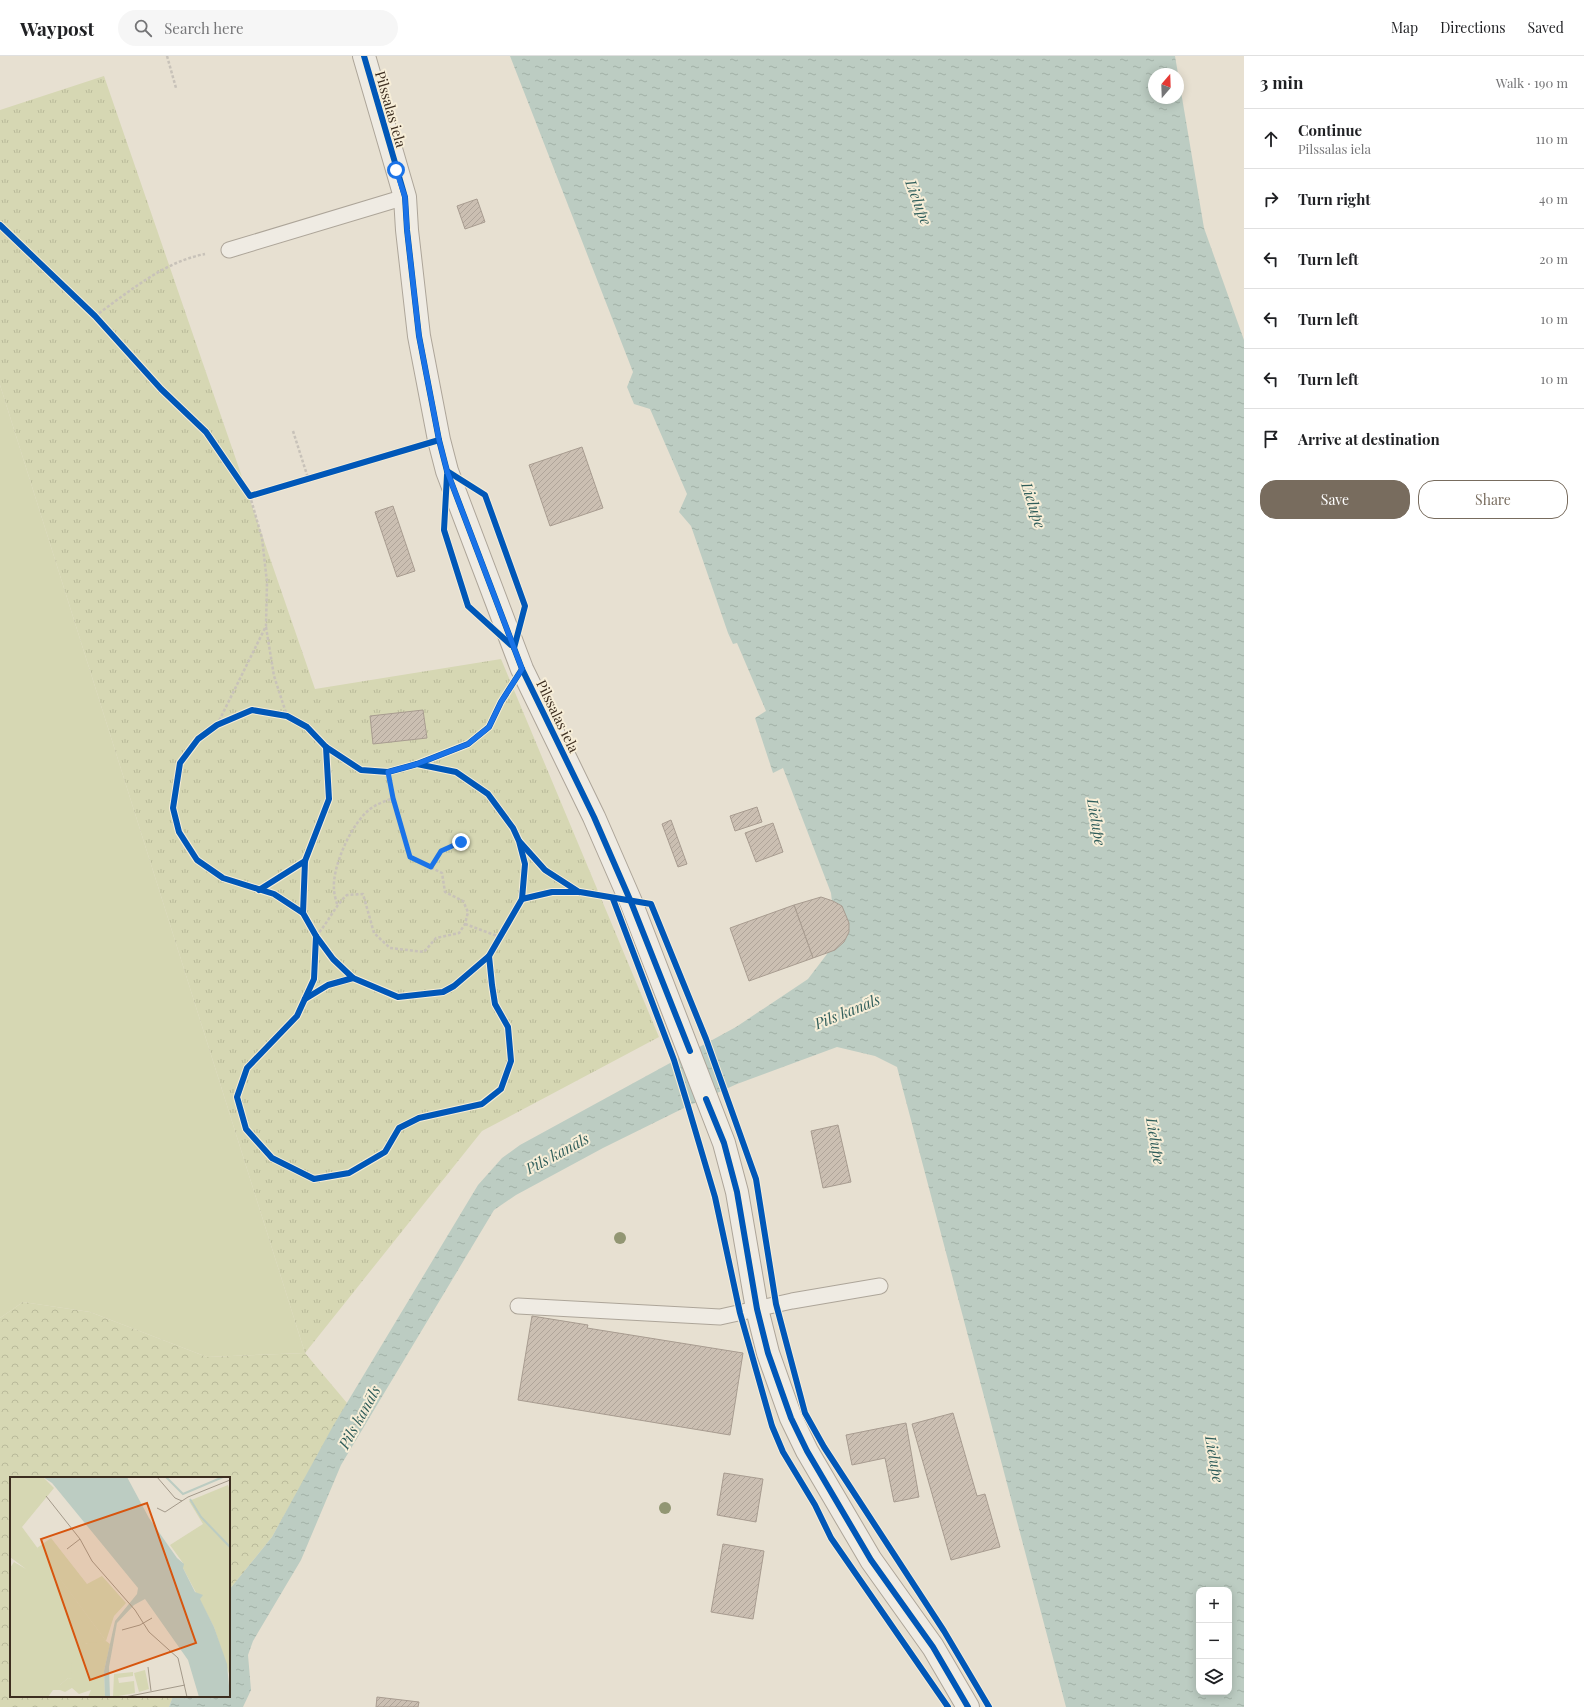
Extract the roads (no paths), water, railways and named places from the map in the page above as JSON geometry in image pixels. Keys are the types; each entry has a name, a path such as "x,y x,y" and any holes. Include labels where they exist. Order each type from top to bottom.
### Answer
{"street":[{"name":"Pilssalas iela","path":"364,56 405,197 407,230 419,336 439,440 447,471 522,669 597,824 631,902 690,1051 706,1099 724,1143 737,1192 757,1309 768,1353 791,1418 806,1451 871,1560 933,1647 968,1707"}],"lane":[{"path":"229,250 405,197"},
{"path":"518,1306 720,1317 880,1286"}],"water":[{"path":"510,56 1175,56 1177,68 1148,68 1148,104 1183,104 1204,228 1244,340 1244,1707 1066,1707 897,1067 875,1056 837,1047 737,1084 688,1106 603,1148 516,1195 494,1210 341,1465 301,1560 253,1641 248,1655 251,1690 243,1707 169,1707 173,1697 230,1697 230,1589 272,1537 333,1426 478,1185 502,1158 520,1145 736,1027 808,979 827,954 834,919 831,893 783,768 773,773 755,718 766,711 737,643 733,644 728,633 691,526 679,512 687,494 650,409 634,404 627,387 633,372"}],"water label":[{"name":"Lielupe","path":"919,202"},
{"name":"Lielupe","path":"1034,505"},
{"name":"Lielupe","path":"1097,822"},
{"name":"Pils kanāls","path":"847,1011"},
{"name":"Lielupe","path":"1156,1141"},
{"name":"Pils kanāls","path":"557,1153"},
{"name":"Pils kanāls","path":"359,1417"},
{"name":"Lielupe","path":"1215,1459"}]}
